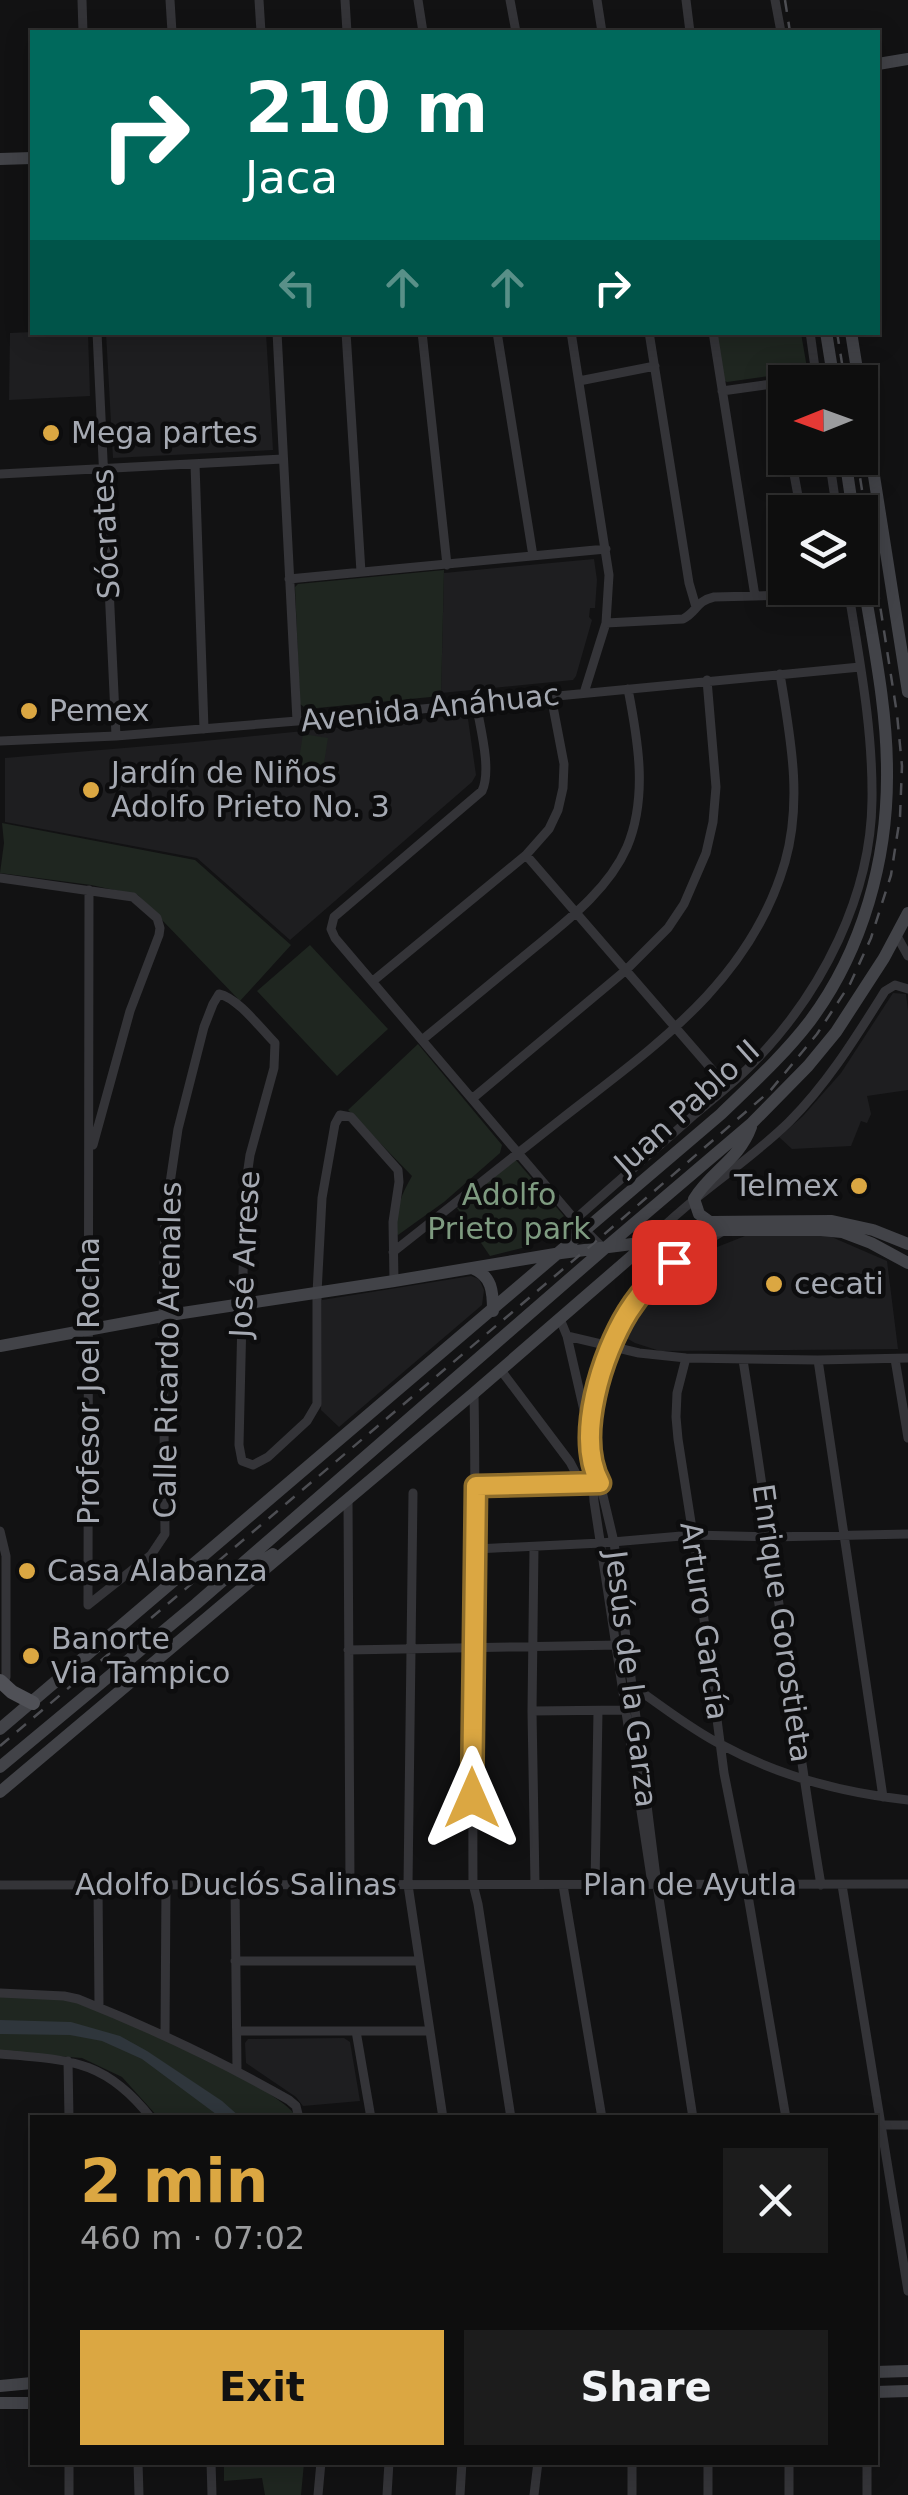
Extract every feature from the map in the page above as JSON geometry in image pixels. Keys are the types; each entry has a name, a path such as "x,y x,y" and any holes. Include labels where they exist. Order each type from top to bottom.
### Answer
{"main road":[{"path":"880,64 908,59"},
{"path":"0,159 30,158"},
{"path":"826,335 831,365"},
{"path":"852,335 857,365"},
{"path":"874,475 908,692"},
{"name":"Juan Pablo II","path":"0,1730 561,1253 580,1226 721,1114 785,1052 812,1019 837,978 870,899 886,814 884,726 867,605"},
{"name":"Juan Pablo II","path":"0,1766 196,1604 752,1124 836,1032 908,913"},
{"path":"710,1222 700,1214 694,1199 744,1145 752,1124"},
{"path":"0,1346 163,1316 648,1242 710,1222 832,1220 908,1244"},
{"path":"680,1233 842,1232 908,1263"},
{"path":"0,1792 648,1242"},
{"path":"472,1268 491,1284 493,1311"},
{"path":"196,1604 318,1525"},
{"path":"2,1683 32,1702"},
{"path":"79,1701 110,1701"},
{"path":"878,2372 908,2372"},
{"path":"0,2386 30,2382"},
{"path":"878,2392 908,2392"},
{"path":"0,2403 30,2402"}],"street":[{"path":"82,0 83,30"},
{"path":"170,0 172,30"},
{"path":"259,0 261,30"},
{"path":"346,0 347,30"},
{"path":"418,0 423,30"},
{"path":"510,0 516,30"},
{"path":"598,0 602,30"},
{"path":"686,0 690,30"},
{"path":"775,0 781,30"},
{"name":"Sócrates","path":"97,335 116,736"},
{"path":"277,335 297,721"},
{"path":"346,335 361,572"},
{"path":"422,335 448,565"},
{"path":"497,335 533,556"},
{"path":"571,335 608,575 606,623 584,693"},
{"path":"649,335 696,607"},
{"path":"713,335 755,596"},
{"path":"810,335 815,365"},
{"path":"579,381 654,366"},
{"path":"722,391 768,385"},
{"path":"0,474 283,459"},
{"path":"195,464 204,729"},
{"path":"289,579 606,550"},
{"path":"606,623 683,619 703,599 768,595"},
{"path":"580,1226 756,1061 812,988 846,925 867,852 872,802 869,721 851,605"},
{"name":"Avenida Anáhuac","path":"0,741 297,721 860,667"},
{"path":"393,1252 677,1028 728,974 767,905 785,861 794,798 794,758 780,674"},
{"path":"473,1098 626,970 668,928 684,904 706,853 713,822 716,787 707,680"},
{"path":"422,1040 577,912 611,873 627,847 640,789 636,730 628,689"},
{"path":"373,981 526,855 549,829 558,810 564,764 551,696"},
{"path":"476,704 486,778 482,791 334,917 330,925 334,938 580,1226 604,1248"},
{"path":"526,855 727,1087"},
{"path":"0,878 89,890"},
{"name":"Profesor Joel Rocha","path":"88,1605 89,890 134,897 157,918 160,928 130,1012 90,1157"},
{"path":"897,936 908,956"},
{"path":"657,1274 659,1261 648,1242 800,1109 825,1082 885,991 895,986 908,988"},
{"name":"Calle Ricardo Arenales","path":"88,1605 152,1555 164,1534 165,1217 178,1128 212,1004 224,994 275,1044"},
{"name":"José Arrese","path":"275,1044 274,1068 250,1155 245,1190 239,1445 242,1461 247,1464 268,1457 313,1413 317,1404 317,1293"},
{"path":"317,1293 322,1198 335,1124 344,1114 398,1170 394,1281"},
{"name":"Jesús de la Garza","path":"654,1885 631,1685 601,1543 590,1435 598,1382 611,1344 628,1312 657,1274 724,1230"},
{"path":"560,1320 590,1435"},
{"path":"567,1336 686,1358 908,1358"},
{"name":"Arturo García","path":"686,1358 676,1416 720,1744 785,2115"},
{"path":"895,1359 908,1438"},
{"name":"Enrique Gorostieta","path":"744,1360 803,1779 822,1885"},
{"path":"818,1360 883,1797"},
{"path":"500,1369 570,1462 581,1483"},
{"path":"474,1393 473,1884 511,2115"},
{"path":"476,1486 596,1480"},
{"name":"Jesús de la Garza","path":"596,1480 614,1542 625,1710 654,1885"},
{"path":"413,1492 408,1884 443,2115"},
{"path":"348,1499 350,1886"},
{"path":"0,1531 6,1556 6,1677 2,1683"},
{"path":"476,1549 693,1535 908,1534"},
{"path":"534,1546 535,1884"},
{"path":"348,1650 621,1645"},
{"path":"631,1685 720,1744 759,1762 803,1779 908,1800"},
{"path":"532,1711 625,1710"},
{"path":"595,1885 598,1711"},
{"path":"165,2034 166,1884"},
{"name":"Plan de Ayutla","path":"473,1884 908,1884"},
{"name":"Adolfo Duclós Salinas","path":"0,1885 473,1884"},
{"path":"98,1885 98,2007"},
{"path":"563,1885 601,2115"},
{"path":"654,1885 692,2115"},
{"path":"842,1885 876,2115"},
{"path":"234,1886 237,2070"},
{"path":"235,1961 418,1961"},
{"path":"0,1993 78,1998 165,2034 237,2070 289,2100 298,2115"},
{"path":"356,2031 370,2115"},
{"path":"238,2032 429,2032"},
{"path":"0,2054 88,2066 108,2076 149,2115"},
{"path":"68,2061 69,2115"},
{"path":"140,2104 140,2115"},
{"path":"878,2125 908,2125"},
{"path":"878,2130 898,2220 908,2291"},
{"path":"69,2465 69,2495"},
{"path":"138,2465 138,2495"},
{"path":"212,2465 212,2495"},
{"path":"318,2495 321,2465"},
{"path":"387,2495 389,2465"},
{"path":"460,2495 462,2465"},
{"path":"534,2495 538,2465"},
{"path":"632,2465 632,2495"},
{"path":"708,2465 708,2495"},
{"path":"789,2465 789,2495"},
{"path":"867,2465 867,2495"}],"shaded area":[{"path":"10,333 88,335 90,396 9,400"},
{"path":"106,335 266,335 273,450 113,458"},
{"path":"594,559 595,608 590,608 592,620 573,680 441,693 444,573"},
{"path":"462,715 468,719 476,775 472,782 290,940 197,858 5,822 5,758"},
{"path":"893,993 906,994 908,1090 867,1096 871,1114 867,1123 861,1121 851,1146 792,1149 779,1137 841,1073"},
{"name":"cecati","path":"750,1234 827,1235 887,1261 898,1349 660,1351 623,1336 626,1323 669,1273 697,1255"},
{"path":"471,1276 479,1279 484,1290 482,1305 339,1427 321,1410 322,1300"},
{"path":"0,2020 71,2022 120,2036 238,2115 217,2115 142,2059 102,2041 70,2035 0,2034"},
{"path":"344,2038 350,2042 360,2101 303,2106 246,2063 248,2039"}],"green space":[{"path":"715,335 801,335 806,365 768,365 768,376 723,380"},
{"path":"444,570 441,696 307,709 300,704 295,587 298,584"},
{"path":"303,734 328,738 321,782 296,778"},
{"path":"2,823 195,860 291,945 240,1001 138,895 0,873"},
{"path":"310,945 388,1029 337,1076 257,991"},
{"path":"418,1044 502,1145 500,1153 444,1202 398,1235 398,1210 412,1176 348,1110"},
{"name":"Adolfo Prieto park","path":"515,1159 564,1216 522,1248 490,1256 457,1208"},
{"path":"0,1996 62,1998 112,2015 188,2049 259,2087 294,2115 156,2115 122,2077 82,2058 0,2052"},
{"path":"224,2465 304,2465 301,2495 265,2495 262,2478 224,2481"}],"railway":[{"path":"785,0 790,30"},
{"path":"837,335 842,365"},
{"path":"0,1746 770,1091 817,1034 850,984 871,938 891,875 900,817 902,766 897,714 860,475"}],"place":[{"name":"Mega partes","path":"51,433"},
{"name":"Pemex","path":"29,711"},
{"name":"Jardín de Niños Adolfo Prieto No. 3","path":"91,790"},
{"name":"Telmex","path":"859,1186"},
{"name":"cecati","path":"774,1284"},
{"name":"Casa Alabanza","path":"27,1571"},
{"name":"Banorte Via Tampico","path":"31,1656"}],"route":[{"path":"472,1798 476,1486 600,1483 590,1435 601,1372 628,1312 657,1274 674,1262"}]}
